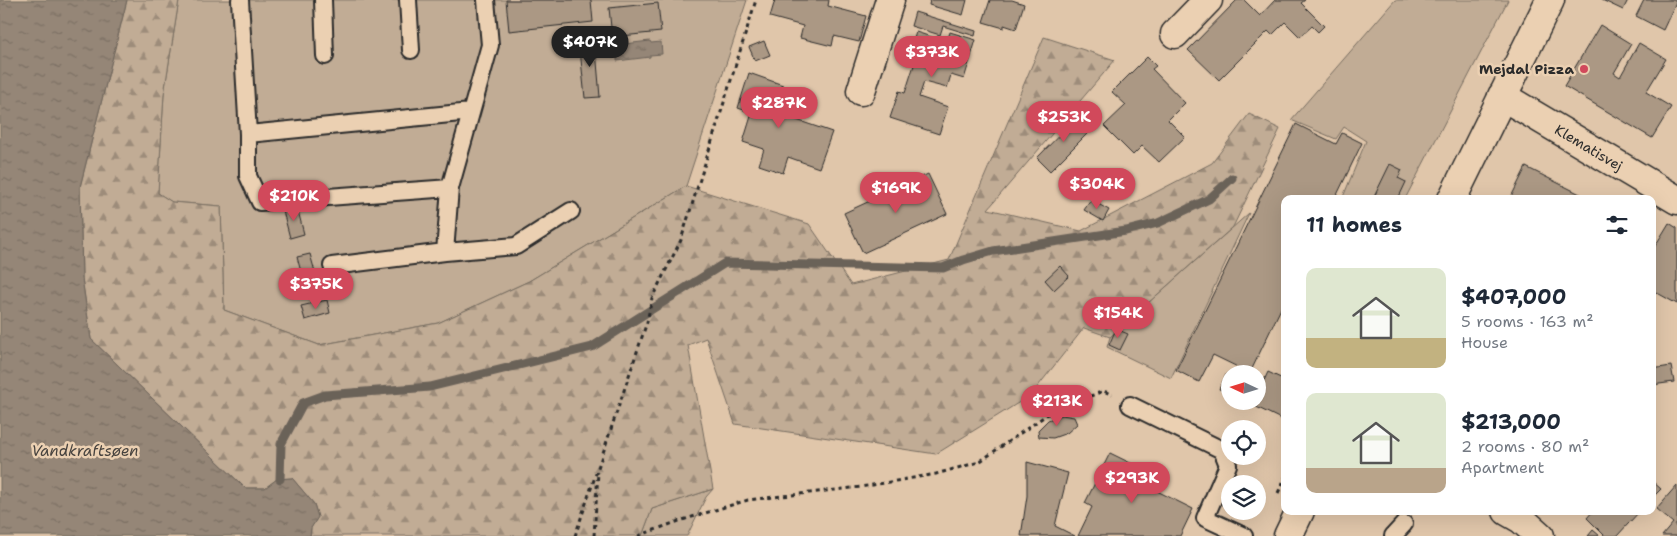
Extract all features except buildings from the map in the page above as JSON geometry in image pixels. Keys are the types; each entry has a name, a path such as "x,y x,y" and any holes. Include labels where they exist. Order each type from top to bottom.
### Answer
{"street":[{"path":"861,91 890,0"},
{"path":"1175,34 1208,0"},
{"path":"1454,195 1550,0"},
{"name":"Klematisvej","path":"1502,96 1677,200"},
{"path":"1288,536 1298,515"},
{"path":"1513,515 1540,536"}],"lane":[{"path":"240,0 248,134 248,176 260,202 450,188"},
{"path":"323,0 325,56"},
{"path":"408,0 411,50"},
{"path":"446,252 450,188 490,45 486,0"},
{"path":"248,134 471,112"},
{"path":"332,266 446,252 516,246 571,211"},
{"path":"1130,405 1222,450 1228,465 1205,518 1244,536"}],"path":[{"path":"575,536 647,322 652,298 681,240 756,0"},
{"path":"638,536 679,520 748,500 861,487 936,474 979,462 1055,409 1104,390 1130,405"},
{"path":"594,536 598,466"}],"green space":[{"path":"127,0 179,0 164,94 158,193 172,202 221,206 224,310 319,345 438,323 529,281 686,186 809,224 851,285 949,260 1044,37 1115,60 988,209 1081,231 1212,163 1249,114 1280,129 1233,227 1110,337 1084,328 1031,395 936,454 735,424 706,338 688,345 713,489 652,509 642,536 310,536 311,528 318,517 314,504 292,478 277,479 265,488 245,488 91,339 82,278 80,187"},
{"path":"179,0 747,0 686,186 529,281 438,323 319,345 224,310 221,206 172,202 158,193 164,94"},
{"path":"1395,0 1508,0 1407,195 1344,195 1366,141 1344,127 1336,139 1291,120"},
{"path":"1249,213 1171,378 1107,347 1110,337"},
{"path":"713,489 706,497 687,536 642,536 652,509"}],"water":[{"name":"Vandkraftsøen","path":"0,0 127,0 80,187 82,278 91,339 245,488 265,488 277,479 292,478 314,504 318,517 311,528 310,536 0,536"},
{"path":"650,41 651,43 661,42 662,54 617,61 617,57 612,58 611,49 616,48 616,45"}],"waterway":[{"path":"280,479 281,444 303,403 325,395 430,387 592,347 725,263 943,268 993,251 1126,231 1158,223 1209,199 1232,178"}],"place":[{"name":"Mejdal Pizza","path":"1584,69"}]}
